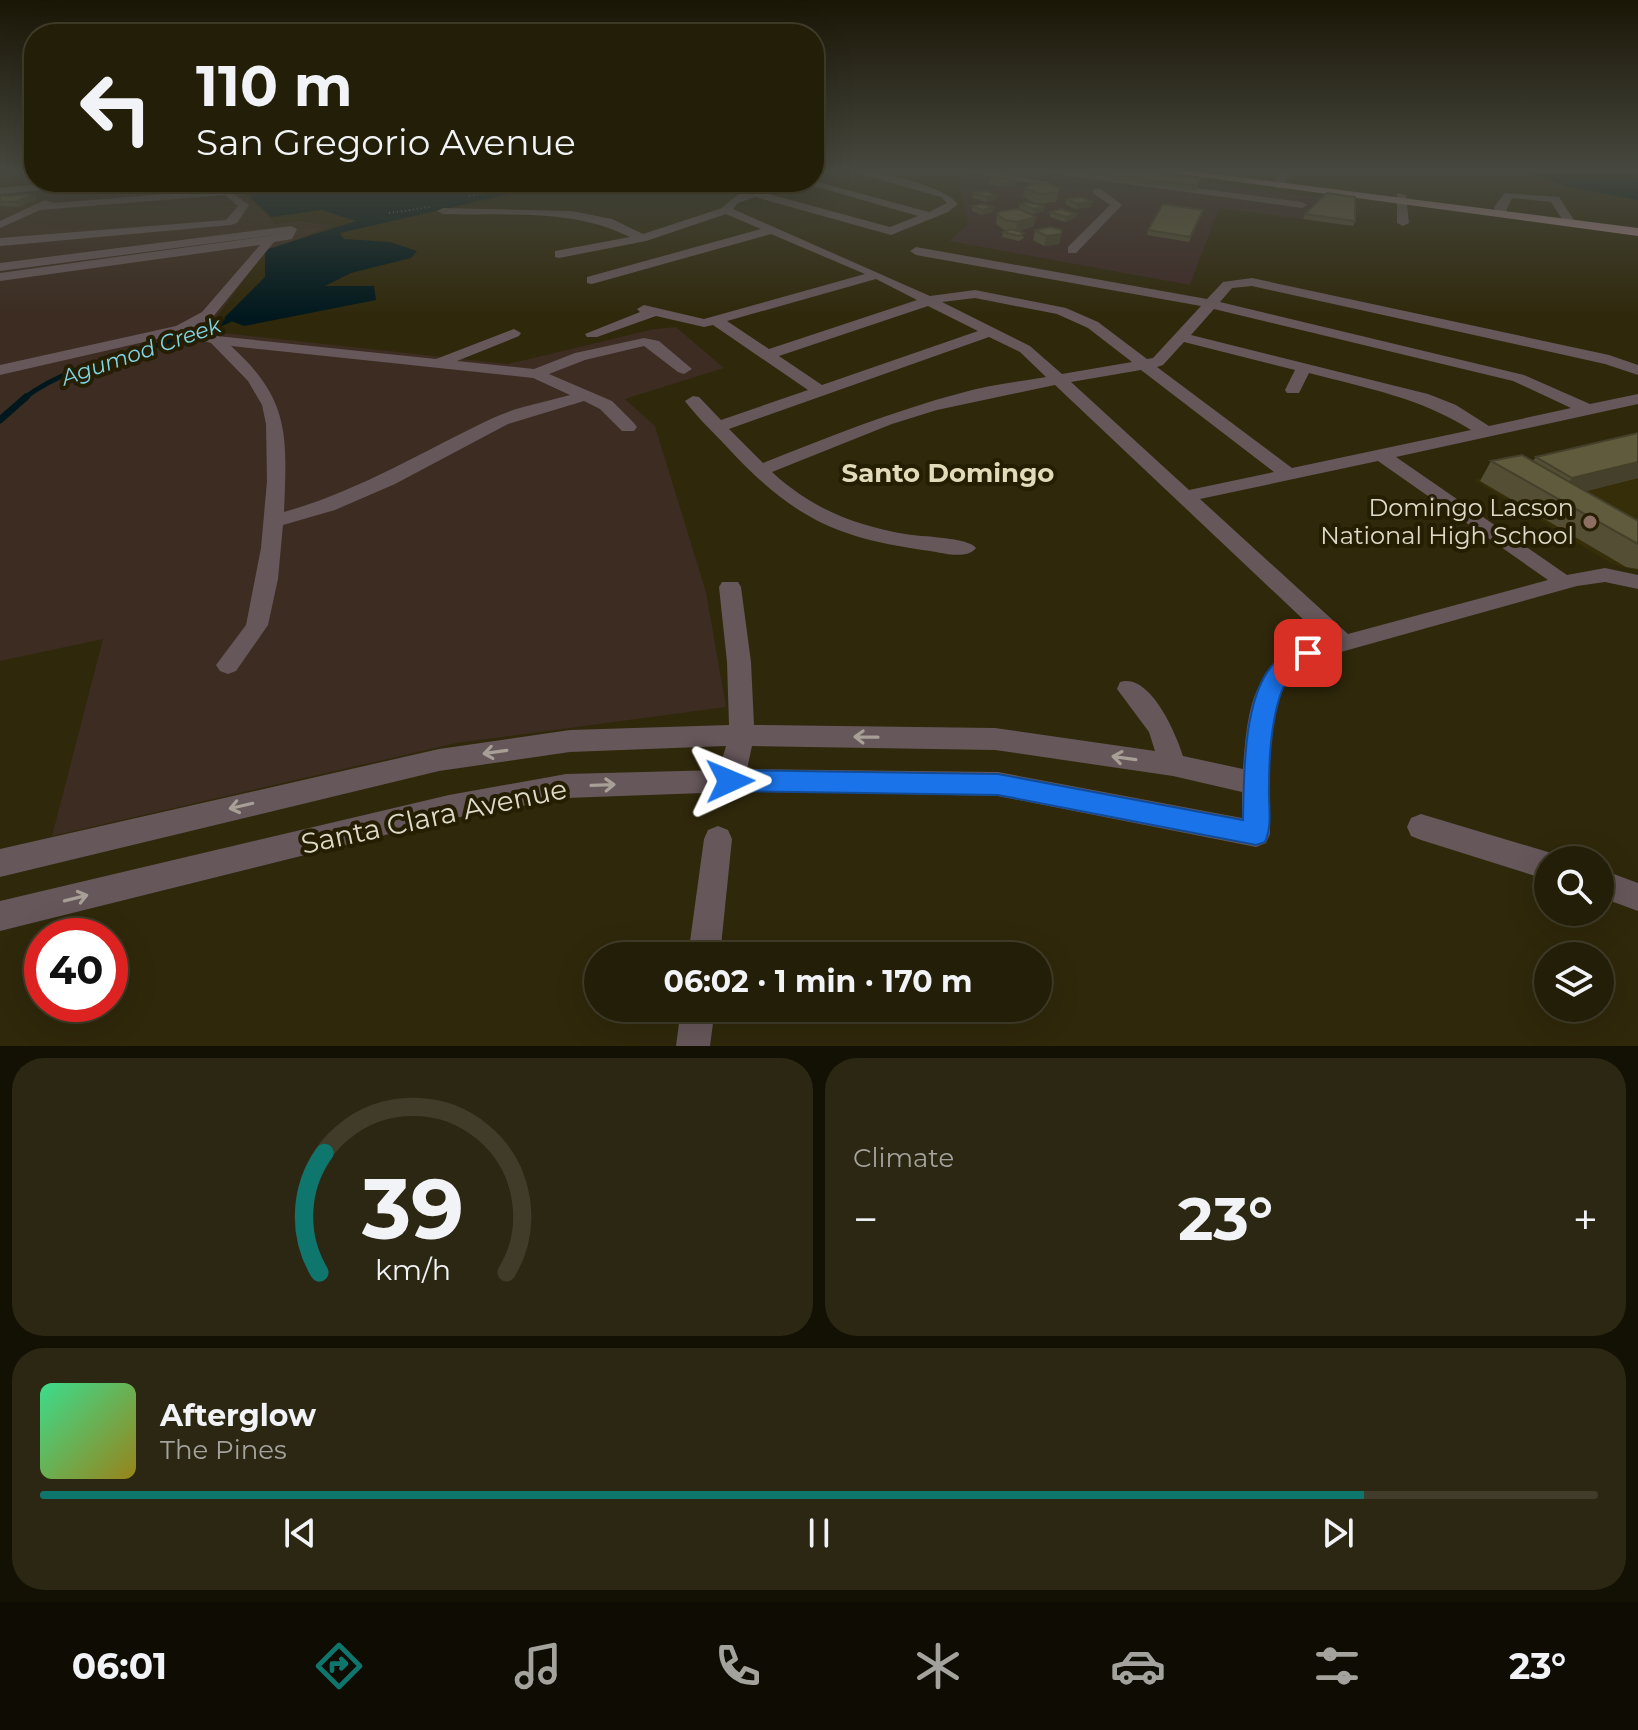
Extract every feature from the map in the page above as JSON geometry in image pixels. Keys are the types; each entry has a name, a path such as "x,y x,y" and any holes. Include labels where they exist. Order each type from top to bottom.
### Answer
{"main road":[{"path":"1568,219 1638,224"},
{"path":"1568,219 1638,232"}],"street":[{"path":"0,267 109,248 135,219"},
{"path":"0,242 235,219"},
{"path":"597,219 642,238"},
{"path":"559,254 642,238 700,219"},
{"path":"746,219 931,300 1025,349 1343,643"},
{"path":"844,219 886,231 901,230 924,219"},
{"path":"1072,250 1103,219"},
{"path":"1403,219 1403,223"},
{"path":"0,255 109,248 291,229 288,236 271,239 0,277"},
{"path":"592,280 771,230"},
{"path":"181,331 207,315 271,239"},
{"path":"916,251 1210,304 1518,378 1588,410"},
{"path":"767,355 974,284 987,263"},
{"path":"592,334 649,310 694,323 717,321 877,275"},
{"path":"761,470 886,420 931,406 1163,360 1228,285 1252,282 1609,360 1638,370"},
{"path":"974,284 1072,315 1093,325 1289,475"},
{"path":"717,321 818,390"},
{"path":"0,370 137,336 181,331 213,339 536,374 606,405 628,427"},
{"path":"718,427 992,331"},
{"path":"437,364 514,333"},
{"path":"1182,337 1422,397 1488,433"},
{"path":"213,339 261,384 272,409 277,468 273,522 256,627 228,665"},
{"path":"536,374 580,356 644,342 654,344 684,369"},
{"path":"1293,390 1304,367"},
{"path":"273,522 328,506 388,480 502,420 585,396"},
{"path":"1184,497 1638,399"},
{"path":"693,401 761,470 806,509 847,525 931,545 966,548"},
{"path":"1382,455 1556,575"},
{"path":"1256,783 1262,721 1278,673 1308,653 1590,576 1605,575 1638,582"},
{"path":"730,587 739,662 742,735 730,781"},
{"path":"1129,689 1161,728 1173,765"},
{"name":"Santa Clara Avenue","path":"0,863 439,760 570,741 742,735 995,739 1173,765 1256,783 1256,834 998,784 730,781 566,786 449,807 0,916"},
{"path":"1421,827 1534,862"},
{"path":"706,942 718,839"},
{"path":"1614,888 1638,897"},
{"path":"693,1046 696,1022"}],"shaded area":[{"path":"0,219 270,219 276,224 298,221 331,226 265,252 206,331 508,364 654,329 676,327 724,368 625,399 655,426 706,592 726,707 457,743 52,836 103,639 0,661"},
{"path":"967,219 1215,219 1190,285 949,241 968,224"},
{"path":"1299,219 1353,219 1353,226"},
{"name":"Domingo Lacson National High School","path":"1638,441 1638,571 1612,564 1474,480"}],"water":[{"path":"349,219 402,219 340,233 344,239 390,242 417,251 411,258 351,273 325,286 374,286 376,300 244,326 224,318 265,277 265,250 356,221"}],"building":[{"path":"1003,219 1029,219 1017,222"},
{"path":"1154,219 1199,219 1190,237 1148,230"},
{"path":"1051,227 1062,230 1061,234 1046,236 1035,230"},
{"path":"1011,229 1024,233 1019,236 1003,232"},
{"path":"1638,433 1638,462 1572,478 1536,457"},
{"path":"1522,455 1638,521 1638,544 1491,461"}],"waterway":[{"name":"Agumod Creek","path":"26,397 72,372 184,338 237,316"},
{"name":"Agumod Creek","path":"0,420 26,397"}],"place":[{"name":"Domingo Lacson National High School","path":"1590,522"}],"district":[{"name":"Santo Domingo","path":"948,473"}],"route":[{"path":"730,781 998,784 1256,834 1256,783 1262,721 1268,697 1278,673 1308,653"}]}
